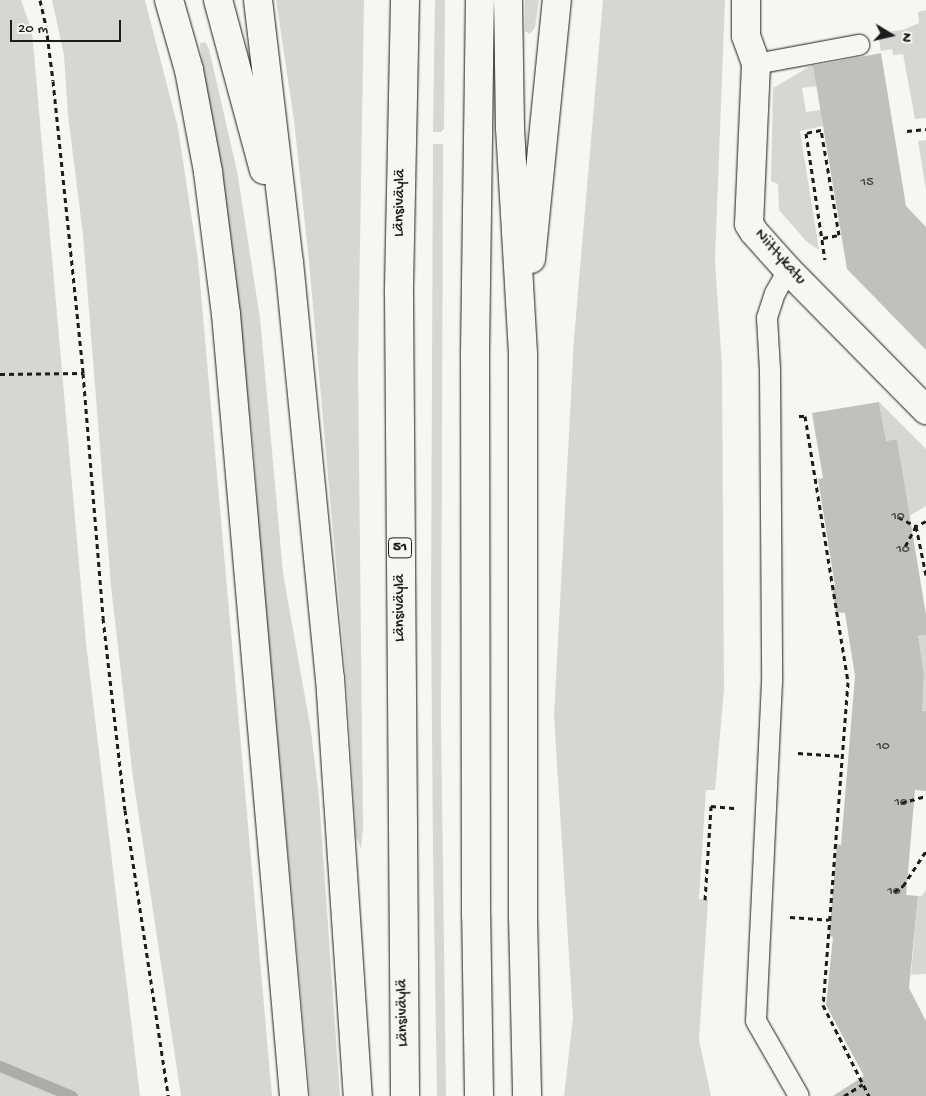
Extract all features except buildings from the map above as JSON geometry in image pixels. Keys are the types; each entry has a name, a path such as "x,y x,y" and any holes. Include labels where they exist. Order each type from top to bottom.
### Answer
{"main road":[{"path":"169,0 189,70 208,172 226,314 294,1096"},
{"path":"218,0 289,262"},
{"path":"258,0 289,262 330,678 358,1096"},
{"name":"Länsiväylä","path":"405,0 399,294 406,1096"},
{"path":"479,1096 476,915 475,354 480,0"},
{"path":"508,0 510,128 523,355 523,916 527,1096"},
{"path":"523,355 557,0"},
{"name":"Niittykatu","path":"746,0 746,36 756,64 749,224 795,277 926,410"}],"lane":[{"path":"756,64 859,45"},
{"path":"795,277 775,293 767,318 770,416 772,682 756,1021 797,1095"}],"path":[{"path":"40,0 54,81 83,373 103,618 125,810 168,1096"},
{"path":"907,131 926,129"},
{"path":"795,277 826,258 806,133 821,130 839,235 823,238"},
{"path":"0,374 83,373"},
{"path":"770,416 804,416 848,682 823,1005 869,1096"},
{"path":"898,517 916,526"},
{"path":"903,550 916,526 926,521"},
{"path":"916,526 926,575"},
{"path":"769,751 842,756"},
{"path":"901,803 926,796"},
{"path":"704,900 710,806"},
{"path":"894,892 903,886 926,851"},
{"path":"761,914 829,920"},
{"path":"844,1096 863,1084"}],"shaded area":[{"path":"0,0 21,0 32,32 86,643 140,1096 0,1096"},
{"path":"52,0 145,0 178,128 198,260 272,1096 181,1096 133,778 111,586 83,235 68,115 64,55"},
{"path":"276,0 364,0 358,366 363,828 361,849 356,836 348,700 309,262 294,120"},
{"path":"435,0 445,0 444,129 441,132 433,132"},
{"path":"525,0 539,0 535,27 530,34 525,31"},
{"path":"603,0 725,0 715,260 722,367 724,690 715,790 706,790 699,899 708,900 699,1040 711,1096 564,1096 573,1018 554,716 574,339"},
{"path":"926,10 926,118 915,119 903,54 893,55 892,49 881,51 878,33 903,30 919,23 918,12"},
{"path":"205,42 209,49 237,171 260,318 283,573 311,731 319,797 340,1096 310,1096 261,558 254,455 230,234 201,53 200,43"},
{"path":"814,64 817,86 802,88 806,112 821,110 823,126 800,131 819,250 807,242 779,210 778,184 771,181 773,88"},
{"path":"926,140 926,190 918,141"},
{"path":"433,144 443,144 441,722 446,1096 437,1096 433,850 431,609"},
{"path":"879,402 926,449 926,506 909,516 897,439 874,443 884,429"},
{"path":"926,635 926,711 909,710 923,694 924,674 920,650 906,639"},
{"path":"926,890 926,974 911,975 918,896 922,896"}],"waterway":[{"path":"0,1066 72,1096"}]}
